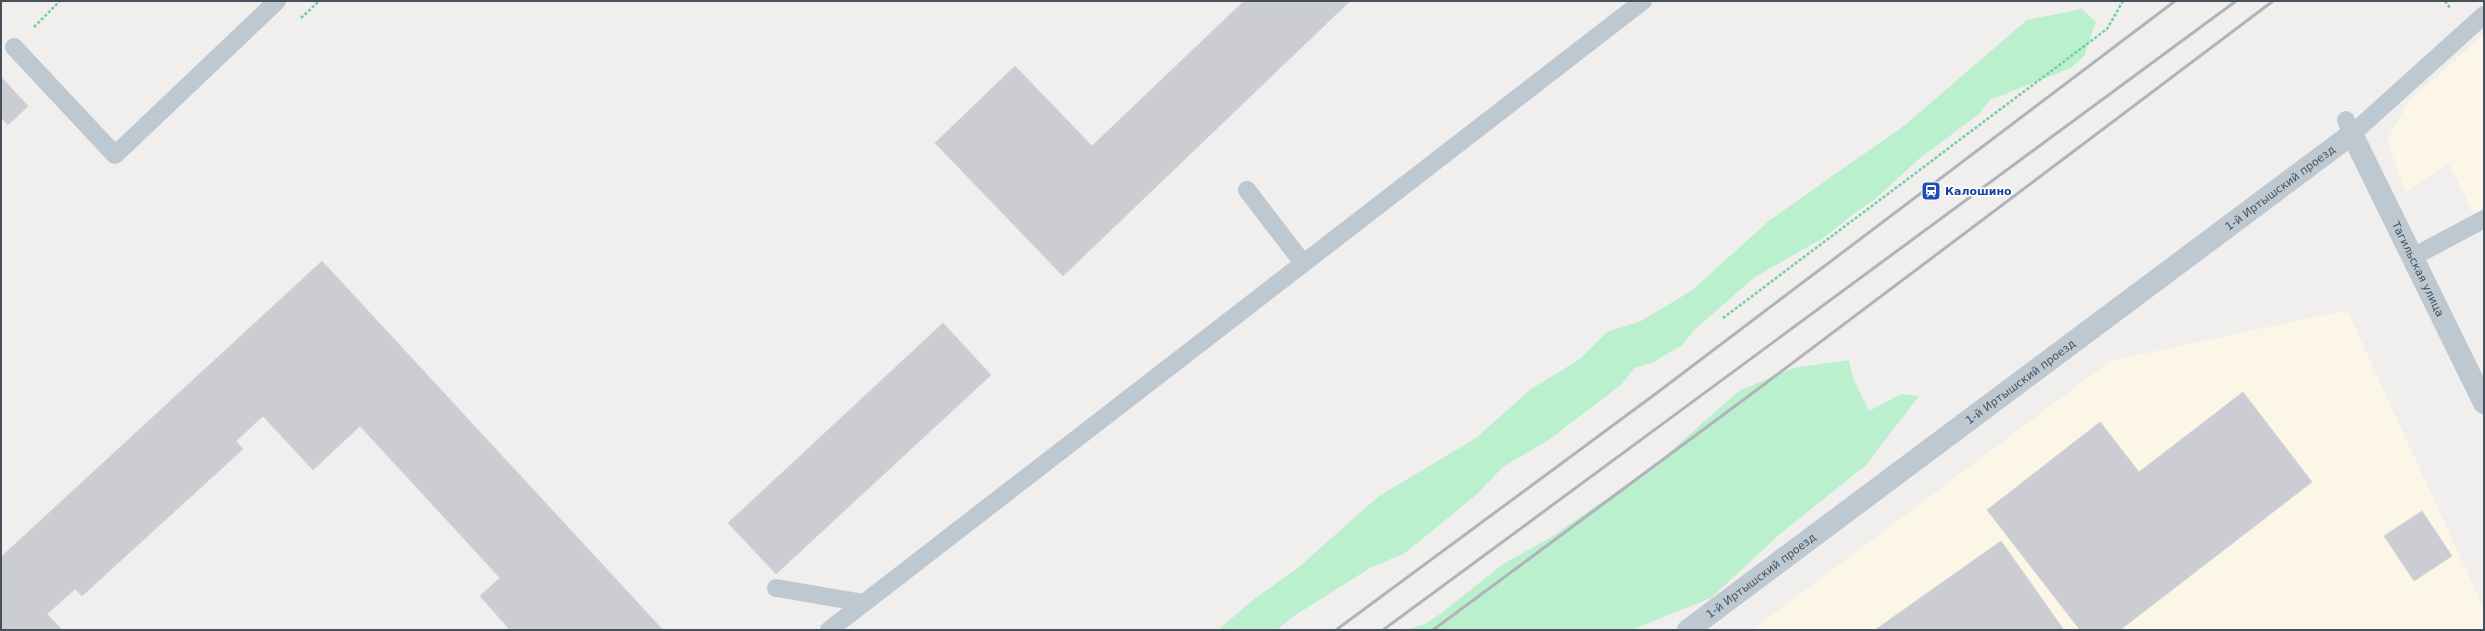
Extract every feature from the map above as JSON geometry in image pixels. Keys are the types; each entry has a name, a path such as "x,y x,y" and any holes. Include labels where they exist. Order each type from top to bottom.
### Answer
{"street":[{"name":"Тагильская улица","path":"2349,127 2484,403"},
{"name":"1-й Иртышский проезд","path":"1688,630 2349,127"}],"lane":[{"path":"829,630 1643,1"},
{"path":"14,47 115,155 274,2"},
{"path":"2349,127 2484,15"},
{"path":"1247,190 1303,263"},
{"path":"2412,257 2484,219"},
{"path":"776,588 864,603"}],"path":[{"path":"14,47 60,1"},
{"path":"1723,318 2107,29 2123,1"}],"shaded area":[{"path":"2484,34 2484,234 2449,164 2405,192 2387,140 2409,101"},
{"path":"2347,310 2484,609 2484,630 1752,630 2110,361"}],"green space":[{"path":"2082,9 2096,22 2084,56 2071,68 1990,100 1979,114 1919,159 1873,201 1856,212 1825,237 1755,277 1694,330 1682,345 1652,363 1634,368 1622,384 1550,439 1503,467 1476,495 1405,553 1370,568 1291,618 1277,630 1218,630 1253,600 1300,566 1379,496 1476,438 1531,389 1580,359 1607,332 1641,321 1691,291 1770,220 1905,125 2027,20"},
{"path":"1849,360 1853,378 1869,411 1901,394 1919,396 1866,465 1780,534 1711,598 1631,630 1406,630 1425,624 1440,614 1503,564 1553,536 1656,464 1739,391 1793,368"}],"building":[{"path":"1244,1 1350,1 1063,276 935,143 1015,66 1092,146"},
{"path":"1,77 28,106 8,125 1,117"},
{"path":"322,261 663,630 510,630 480,596 500,578 360,426 313,470 263,416 236,441 243,449 82,596 75,589 47,614 62,630 1,630 1,557"},
{"path":"943,323 991,375 776,574 728,523"},
{"path":"2243,392 2312,482 2120,630 2080,630 1987,510 2100,422 2139,472"},
{"path":"2422,511 2452,556 2414,581 2384,536"},
{"path":"2001,541 2064,630 1875,630"}],"railway":[{"path":"1336,630 1654,395 2175,1"},
{"path":"1383,630 2236,1"},
{"path":"1433,630 1754,392 2273,1"}],"place":[{"name":"Калошино","path":"1931,191"}]}
